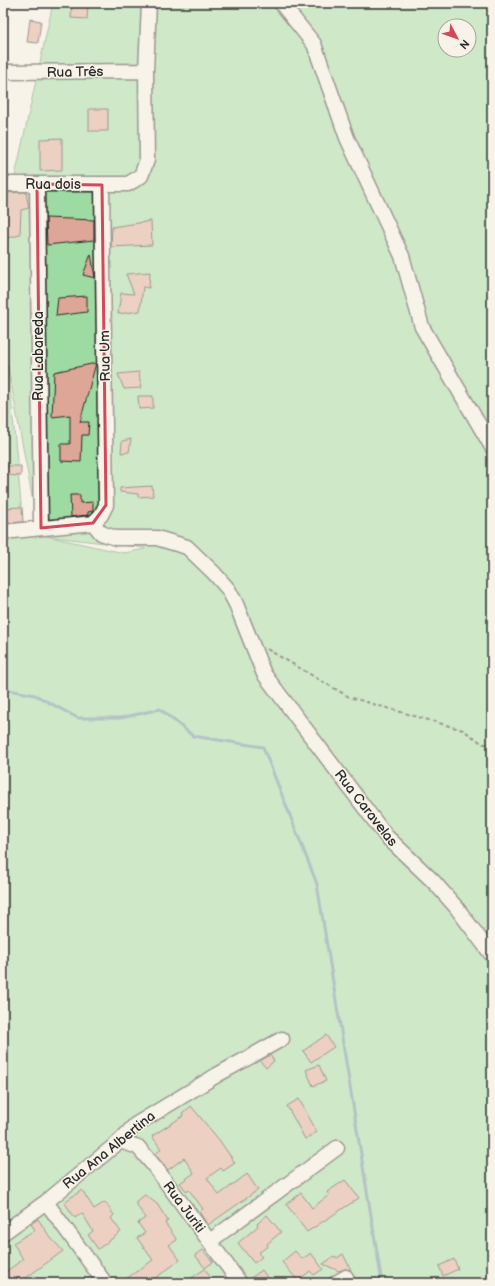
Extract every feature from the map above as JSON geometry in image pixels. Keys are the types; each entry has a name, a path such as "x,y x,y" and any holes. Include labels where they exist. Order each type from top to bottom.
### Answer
{"street":[{"name":"Rua dois","path":"3,184 128,184 141,176 145,169 147,160 146,71 149,3"},
{"path":"282,3 314,44 347,138 402,256 422,327 492,447"},
{"name":"Rua Três","path":"3,72 146,71"},
{"name":"Rua Labareda","path":"37,184 41,528"},
{"name":"Rua Um","path":"93,523 104,511 106,499 102,185"},
{"path":"3,532 93,523"},
{"name":"Rua Caravelas","path":"93,523 101,533 116,538 157,538 187,547 198,556 228,590 236,604 264,674 386,836 434,882 456,907 492,955"},
{"name":"Rua Ana Albertina","path":"3,1233 46,1202 120,1141 135,1125 282,1039"},
{"name":"Rua Juriti","path":"120,1141 138,1147 155,1167 240,1283"},
{"path":"210,1241 337,1148"},
{"path":"46,1202 104,1283"}],"path":[{"path":"251,644 349,697 463,730 482,744 492,744"}],"highlighted area":[{"path":"37,184 102,185 106,505 93,523 41,528"}],"green space":[{"path":"53,3 492,3 492,1283 3,1283 3,231","holes":["8,368 39,534 23,524","46,536 145,548 124,553"]}],"building":[{"path":"72,3 88,4 87,19 71,18"},
{"path":"30,19 41,21 38,43 27,42"},
{"path":"89,109 108,109 108,131 89,131"},
{"path":"62,138 62,170 40,171 40,139"},
{"path":"26,192 29,208 21,210 20,235 3,239 4,193"},
{"path":"46,218 94,220 94,240 47,245"},
{"path":"151,221 152,245 111,247 112,227"},
{"path":"91,254 95,278 83,275"},
{"path":"150,272 149,288 143,287 140,311 118,314 121,293 134,294 126,274"},
{"path":"87,296 87,312 56,316 58,298"},
{"path":"96,363 80,422 89,422 88,435 82,435 81,462 61,461 61,444 70,444 70,415 52,417 54,372"},
{"path":"139,372 141,388 124,389 118,374"},
{"path":"138,396 153,396 153,408 139,409"},
{"path":"131,439 129,452 121,453 122,441"},
{"path":"3,466 21,466 21,476 3,475"},
{"path":"152,486 153,496 138,497 138,494 120,492 120,488"},
{"path":"70,495 80,495 80,503 93,502 93,511 88,512 88,515 71,517"},
{"path":"22,507 23,522 5,523 4,508"},
{"path":"326,1035 334,1047 311,1062 303,1051"},
{"path":"270,1055 274,1061 266,1068 260,1061"},
{"path":"319,1065 326,1081 313,1086 306,1070"},
{"path":"299,1099 317,1132 305,1139 287,1106"},
{"path":"191,1106 220,1141 235,1163 223,1171 221,1168 207,1178 219,1195 247,1174 258,1190 208,1225 199,1212 203,1209 189,1190 187,1192 180,1183 194,1173 184,1158 168,1170 155,1154 161,1149 152,1136 183,1116 182,1114"},
{"path":"345,1180 359,1198 307,1232 286,1204 301,1193 312,1208 329,1195 327,1192"},
{"path":"82,1190 94,1209 105,1202 114,1215 111,1218 121,1232 98,1249 88,1235 93,1231 82,1213 75,1218 64,1202"},
{"path":"145,1195 157,1204 168,1221 165,1223 177,1240 169,1245 180,1260 153,1280 155,1283 120,1283 153,1260 137,1238 145,1233 138,1223 145,1218 135,1202"},
{"path":"267,1215 281,1232 267,1244 268,1246 258,1253 262,1257 254,1263 238,1243 258,1226 257,1224"},
{"path":"38,1219 50,1237 63,1251 19,1283 3,1283 3,1274 23,1259 13,1243 35,1230 31,1224"},
{"path":"203,1250 213,1262 205,1268 195,1255"},
{"path":"295,1251 302,1259 311,1253 323,1269 314,1275 310,1271 298,1281 282,1262"},
{"path":"343,1254 351,1270 345,1269 339,1271 323,1264 335,1256 337,1258"},
{"path":"454,1259 458,1269 443,1276 439,1266"},
{"path":"205,1269 212,1280 207,1283 184,1283"},
{"path":"262,1270 271,1283 248,1283 248,1280"}],"waterway":[{"path":"3,689 35,695 78,718 121,718 160,709 193,736 263,747 317,884 382,1283"}]}
